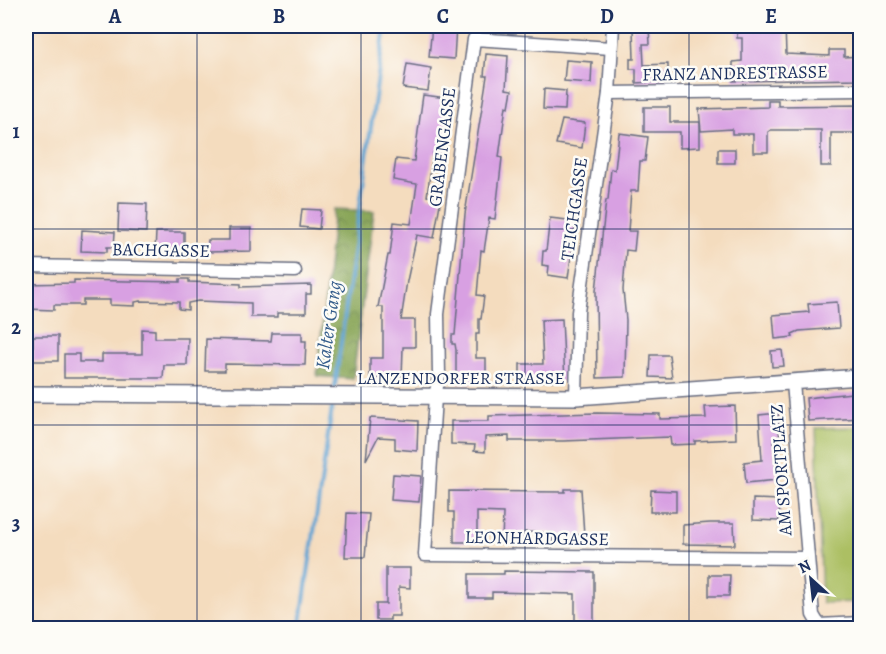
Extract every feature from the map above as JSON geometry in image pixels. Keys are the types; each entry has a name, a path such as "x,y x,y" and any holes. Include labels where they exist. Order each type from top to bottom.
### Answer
{"street":[{"name":"TEICHGASSE","path":"576,397 578,312 609,93 613,26"},
{"name":"GRABENGASSE","path":"435,397 439,376 438,314 474,39 611,48"},
{"name":"FRANZ ANDRESTRASSE","path":"609,93 861,90"},
{"name":"BACHGASSE","path":"26,266 296,270"},
{"name":"LANZENDORFER STRASSE","path":"26,394 576,397 861,377"},
{"name":"AM SPORTPLATZ","path":"793,383 811,604 819,626 861,623"},
{"name":"LEONHARDGASSE","path":"435,397 425,555 806,558"}],"green space":[{"path":"334,209 374,211 353,379 317,376"},
{"path":"860,427 860,602 822,603 816,428"}],"building":[{"path":"432,26 456,26 454,59 429,57"},
{"path":"769,26 785,26 786,54 829,56 829,50 844,50 844,57 861,56 861,79 733,81 733,62 742,61 742,38 737,38 737,29 769,28"},
{"path":"633,28 649,28 650,44 643,44 644,65 668,64 668,81 636,83 636,69 630,69 630,59 634,59"},
{"path":"486,54 508,56 506,89 512,90 509,107 506,106 499,157 502,158 495,219 489,218 484,251 481,250 477,295 484,296 481,319 479,319 479,334 476,334 476,358 486,358 486,373 479,373 479,383 456,383 456,350 455,344 452,344 452,335 455,335 465,214 487,76 484,76"},
{"path":"566,60 592,62 591,83 564,81"},
{"path":"407,64 431,68 428,91 403,88"},
{"path":"544,89 566,91 565,110 543,109"},
{"path":"423,95 447,98 447,101 453,102 445,155 433,153 427,196 441,198 434,238 417,235 407,281 401,320 415,320 415,347 403,347 402,379 370,378 370,358 383,358 383,307 378,307 388,255 390,255 394,222 411,224 417,184 393,180 396,159 414,161"},
{"path":"768,100 778,100 778,106 861,105 861,133 831,133 831,166 821,166 821,130 771,130 768,132 768,152 753,152 753,134 732,134 732,129 701,131 699,109 768,107"},
{"path":"644,107 670,107 670,122 700,122 700,147 680,148 680,132 644,132"},
{"path":"562,120 585,123 582,148 556,144"},
{"path":"619,133 648,137 645,161 640,161 638,191 631,191 628,231 636,231 634,251 626,250 623,290 626,320 625,377 597,378 596,291 606,200 608,200 611,169 615,170"},
{"path":"718,149 735,149 735,163 718,163"},
{"path":"119,203 147,204 146,232 118,231"},
{"path":"302,209 321,210 319,229 300,227"},
{"path":"550,218 576,221 568,278 548,275 549,266 542,265"},
{"path":"229,228 251,228 251,251 207,252 208,240 229,240"},
{"path":"82,230 115,232 114,247 107,247 107,252 81,251"},
{"path":"156,232 184,232 184,253 155,253"},
{"path":"180,279 189,279 189,282 241,284 241,287 311,285 311,294 306,294 306,313 277,313 277,317 251,317 251,303 198,301 188,303 188,310 179,309 179,302 140,301 135,302 135,306 110,305 110,300 83,300 83,305 54,305 54,310 26,309 26,284 74,283 74,280 180,282"},
{"path":"837,302 839,328 799,331 792,334 793,337 775,339 773,315 809,312 808,304"},
{"path":"562,319 565,381 520,381 520,364 543,364 541,320"},
{"path":"142,329 155,330 155,338 188,338 187,365 164,365 163,378 64,378 64,354 79,354 79,362 102,362 102,354 142,354"},
{"path":"272,333 302,333 302,341 306,341 305,365 225,364 225,371 205,371 206,339 271,341"},
{"path":"33,336 58,336 58,361 33,361"},
{"path":"782,350 784,366 772,367 771,351"},
{"path":"651,355 669,355 672,378 650,377"},
{"path":"861,392 861,418 808,421 806,398"},
{"path":"735,406 736,439 671,445 670,437 509,441 509,436 485,437 485,452 474,451 475,445 451,444 451,421 489,421 489,416 597,413 660,414 660,419 706,418 705,407"},
{"path":"778,413 780,442 774,442 777,480 746,483 744,462 762,460 759,415"},
{"path":"370,418 418,421 417,451 395,449 395,438 378,437 366,460"},
{"path":"393,474 421,476 419,502 391,500"},
{"path":"565,489 581,489 584,535 575,535 575,543 552,543 552,533 525,532 524,543 502,542 503,513 477,512 477,542 454,542 454,512 449,512 449,491 565,492"},
{"path":"651,490 676,491 676,512 650,512"},
{"path":"753,499 780,500 779,521 753,520"},
{"path":"347,513 369,514 365,557 345,557"},
{"path":"734,523 735,545 683,544 683,525"},
{"path":"386,568 410,568 410,588 399,587 399,616 390,616 390,620 376,620 376,604 386,604"},
{"path":"504,571 594,572 594,624 575,624 575,594 492,592 492,598 469,598 469,574 504,574"},
{"path":"709,575 730,575 729,596 709,596"}],"waterway":[{"name":"Kalter Gang","path":"334,393 385,26"},
{"name":"Kalter Gang","path":"300,628 333,401"}]}
